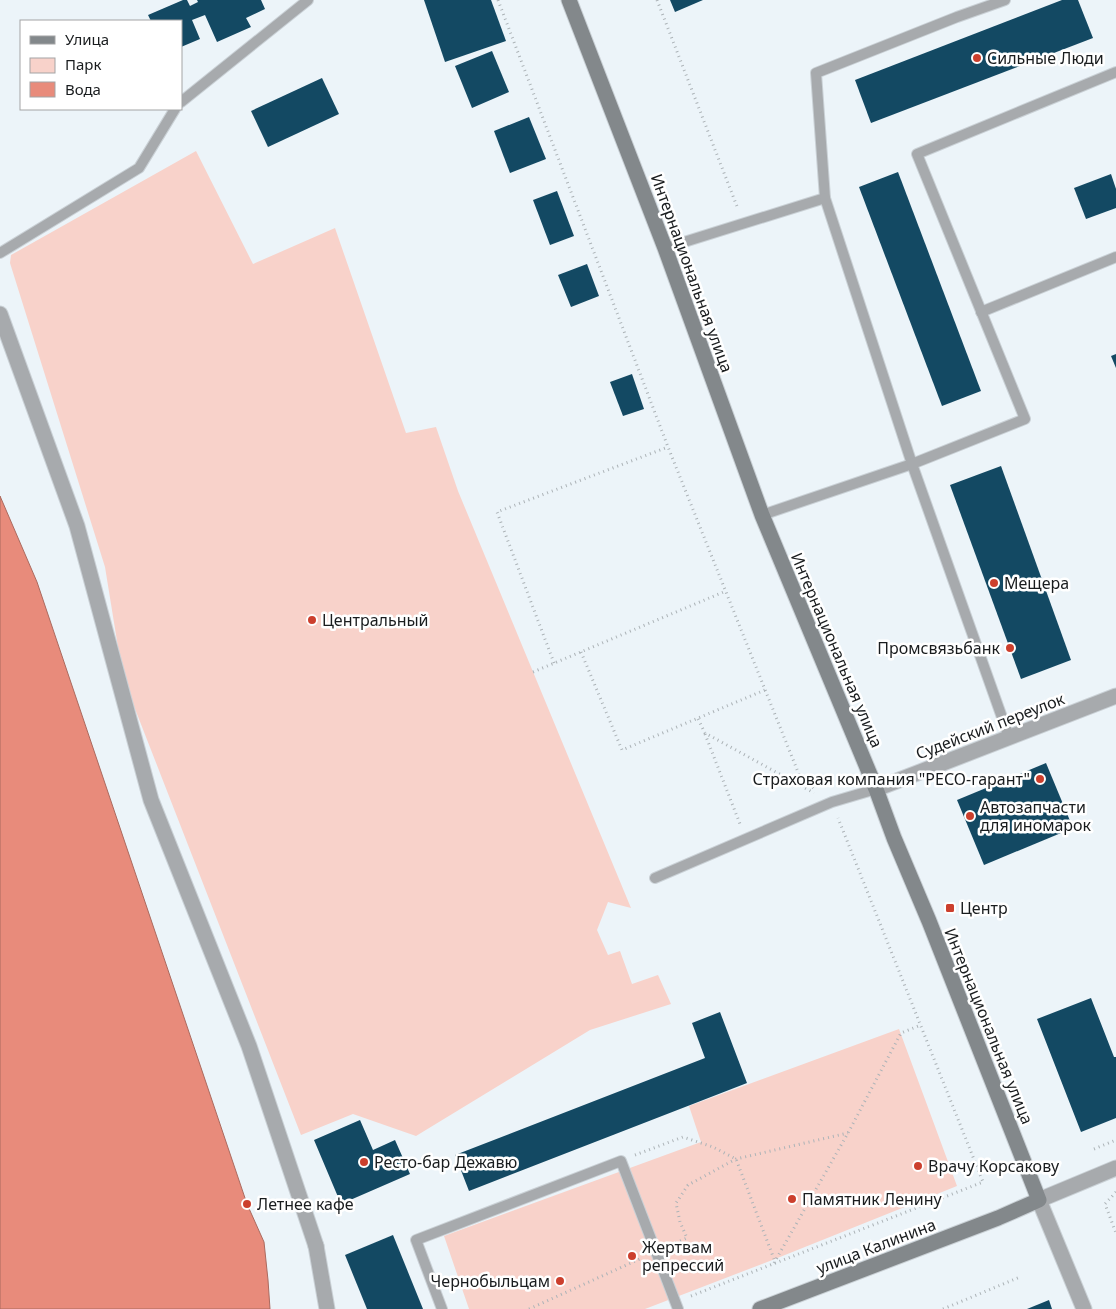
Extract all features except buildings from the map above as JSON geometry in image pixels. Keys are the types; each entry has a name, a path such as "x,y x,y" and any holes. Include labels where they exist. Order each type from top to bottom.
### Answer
{"main road":[{"name":"Интернациональная улица","path":"569,0 665,248 762,515 876,789 1039,1200"},
{"name":"улица Калинина","path":"760,1309 998,1218 1039,1200"}],"street":[{"path":"0,314 77,526 152,800 249,1046 316,1246 327,1309"},
{"name":"Судейский переулок","path":"876,789 1116,696"},
{"name":"улица Калинина","path":"1039,1200 1116,1168"},
{"name":"Интернациональная улица","path":"1039,1200 1084,1309"}],"lane":[{"path":"182,101 308,0"},
{"path":"1005,0 956,17 816,72 825,198 912,464 1009,737"},
{"path":"762,515 912,464 1025,420 917,154 1116,72"},
{"path":"0,253 138,168 174,110"},
{"path":"665,248 825,198"},
{"path":"982,312 1116,257"},
{"path":"655,878 832,802 876,789"},
{"path":"442,1309 416,1240 621,1160 677,1305"}],"path":[{"path":"498,0 668,446 800,777 832,802 984,1182 774,1261 677,1305"},
{"path":"657,0 743,223"},
{"path":"554,663 497,512 668,446"},
{"path":"533,672 726,591"},
{"path":"581,652 622,750 766,690"},
{"path":"698,719 745,839"},
{"path":"705,733 832,802"},
{"path":"774,1261 848,1134 900,1033 921,1025"},
{"path":"672,1245 687,1238 680,1222 676,1203 688,1185 736,1159 848,1134"},
{"path":"621,1160 683,1137 713,1147 736,1159 774,1261"},
{"path":"1094,1149 1116,1140"},
{"path":"1116,1192 1105,1204 1116,1233"},
{"path":"529,1309 656,1252"},
{"path":"943,1309 1020,1277"}],"green space":[{"name":"Центральный","path":"196,151 253,264 335,228 406,433 436,427 458,491 631,908 608,902 597,930 608,955 620,951 632,984 658,975 671,1004 590,1030 416,1136 353,1114 301,1135 123,678 105,567 10,263 11,255"},
{"path":"899,1029 957,1186 645,1309 469,1309 444,1236 701,1142 689,1106"}],"water":[{"path":"0,496 37,582 247,1204 264,1242 270,1309 0,1309"}],"place":[{"name":"Сильные Люди","path":"977,58"},
{"name":"Мещера","path":"994,583"},
{"name":"Центральный","path":"312,620"},
{"name":"Промсвязьбанк","path":"1010,648"},
{"name":"Страховая компания \"РЕСО-гарант\"","path":"1040,779"},
{"name":"Автозапчасти для иномарок","path":"970,816"},
{"name":"Центр","path":"950,908"},
{"name":"Ресто-бар Дежавю","path":"364,1162"},
{"name":"Врачу Корсакову","path":"918,1166"},
{"name":"Памятник Ленину","path":"792,1199"},
{"name":"Летнее кафе","path":"247,1204"},
{"name":"Жертвам репрессий","path":"632,1256"},
{"name":"Чернобыльцам","path":"560,1281"}]}
